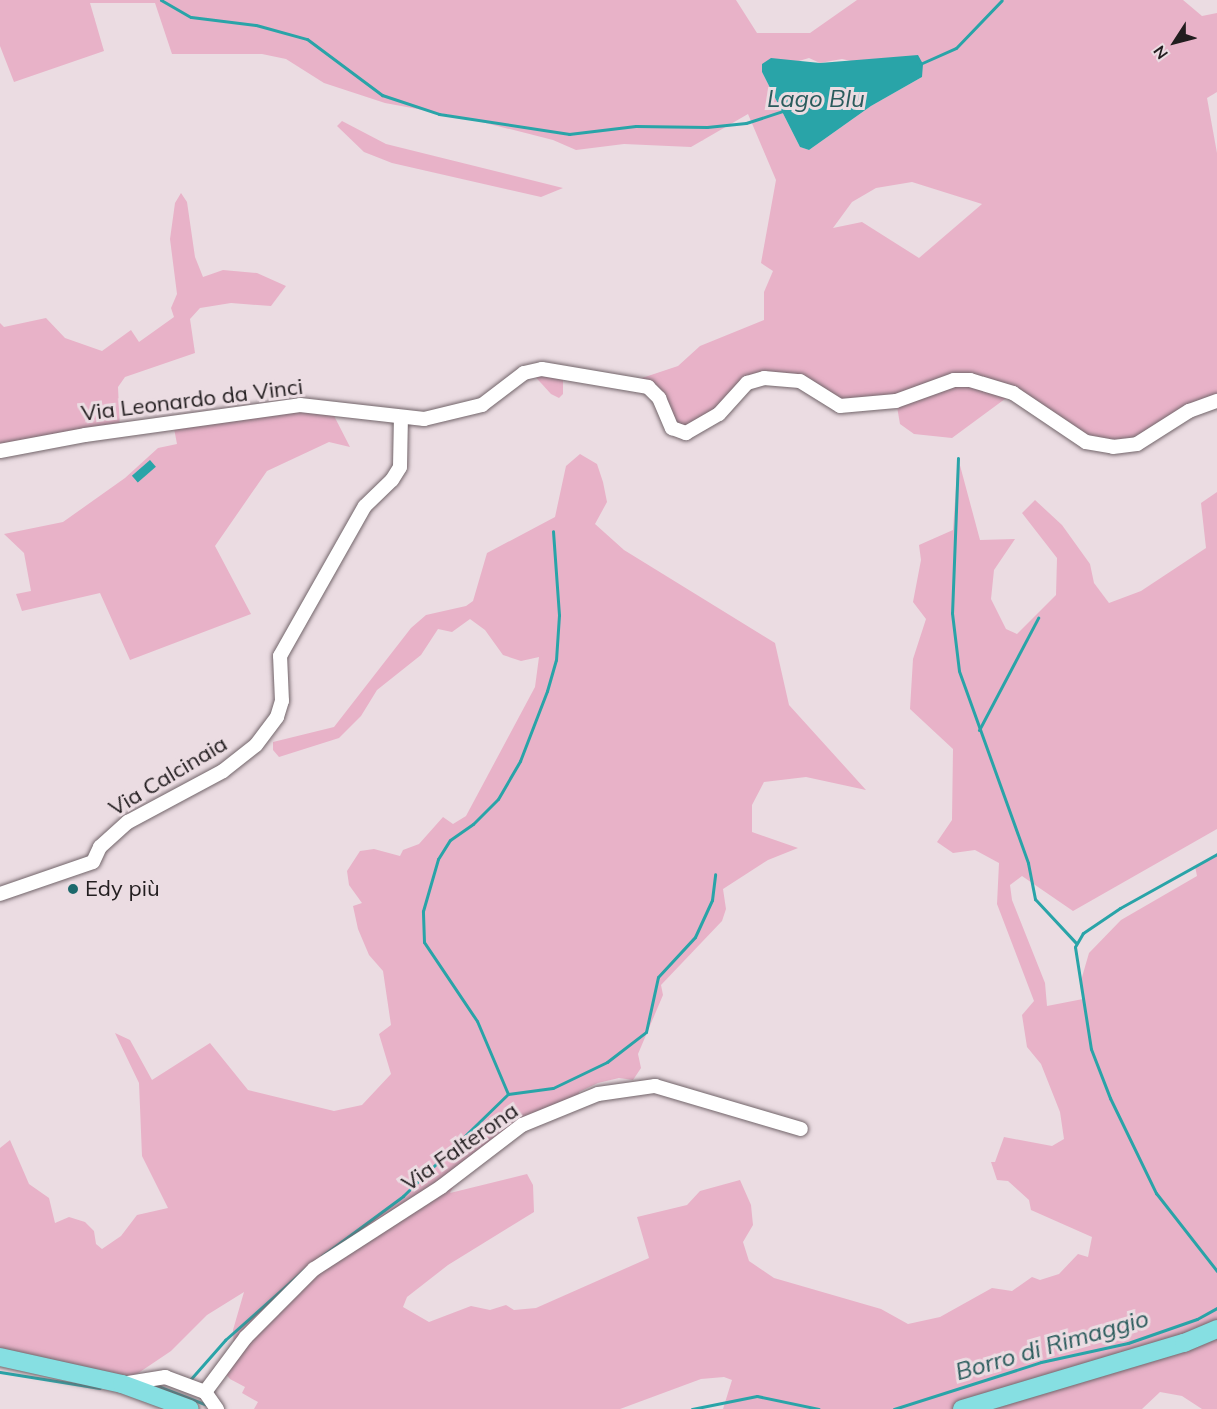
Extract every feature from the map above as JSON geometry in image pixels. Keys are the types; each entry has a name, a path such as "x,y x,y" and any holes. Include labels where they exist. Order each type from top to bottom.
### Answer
{"main road":[{"path":"962,1409 1184,1343 1217,1329"},
{"path":"0,1357 122,1384 190,1409"}],"street":[{"name":"Via Leonardo da Vinci","path":"0,451 85,435 300,405 424,419 469,410 494,398 524,373 542,369 648,387 659,398 672,428 679,433 700,428 719,414 747,383 764,378 800,381 840,406 896,400 954,380 970,380 1013,393 1086,442 1113,447 1137,444 1190,411 1217,401"},
{"name":"Via Calcinaia","path":"0,894 93,862 106,840 128,822 223,771 256,745 277,717 282,701 280,656 365,506 392,480 400,467 401,417"},
{"name":"Via Falterona","path":"205,1392 246,1337 314,1269 441,1187 522,1125 598,1094 655,1086 801,1129"},
{"path":"122,1384 165,1377 205,1392 217,1409"}],"shaded area":[{"path":"0,0 736,0 757,33 810,33 857,0 1183,0 1202,16 1217,13 1217,92 1207,98 1217,153 1217,401 1137,444 1086,442 1013,393 952,438 914,434 900,424 896,401 840,406 800,381 764,378 719,414 679,433 659,398 627,383 678,366 700,346 764,320 764,292 773,271 761,263 776,180 748,114 691,147 624,144 576,150 553,140 466,118 385,103 324,83 286,59 262,54 172,54 155,3 90,3 104,51 14,82 0,46","holes":["809,58 820,63 842,59 922,77 871,106 809,150 800,147 762,72","912,182 982,204 919,258 862,222 833,228 852,202 876,188"]},
{"path":"342,121 386,144 563,188 541,197 392,163 364,152 337,126"},
{"path":"181,193 187,202 195,257 203,277 223,270 257,273 286,286 271,306 231,303 200,308 190,319 195,353 125,377 118,387 120,430 0,449 0,323 4,327 46,318 65,338 102,351 131,330 139,342 174,317 171,308 177,294 170,239 175,203"},
{"path":"530,371 563,372 563,394 559,398 551,394"},
{"path":"329,406 350,447 329,442 267,471 215,546 251,614 130,660 100,593 22,611 16,594 31,591 24,553 4,534 63,522 125,478 158,448 177,444 173,423"},
{"path":"580,454 597,464 603,482 607,502 595,524 624,550 775,643 789,705 866,790 806,777 764,782 752,805 752,832 798,848 768,860 723,889 726,909 722,921 661,985 663,995 638,1054 641,1068 633,1080 619,1078 598,1083 579,1092 580,1099 508,1131 457,1179 450,1193 527,1174 533,1185 534,1212 448,1265 407,1297 403,1307 429,1322 471,1306 490,1310 506,1305 514,1310 536,1308 649,1258 637,1217 687,1205 700,1191 740,1180 751,1205 753,1225 743,1242 749,1261 774,1278 881,1309 908,1324 940,1317 992,1288 1012,1291 1032,1277 1040,1280 1059,1274 1078,1254 1088,1257 1092,1237 1031,1210 1029,1200 1008,1181 997,1180 991,1162 995,1162 1004,1137 1052,1146 1064,1139 1060,1112 1041,1064 1027,1047 1022,1015 1034,1001 997,904 999,863 975,850 953,853 937,842 952,820 953,749 910,709 913,659 926,619 913,602 921,560 919,545 953,530 958,458 980,540 1015,539 994,570 991,599 1006,629 1017,634 1056,595 1057,558 1022,513 1035,500 1062,525 1090,564 1094,583 1109,603 1141,591 1206,548 1201,503 1217,492 1217,829 1073,911 1022,876 1010,885 1012,900 1045,983 1047,1006 1083,999 1080,984 1089,953 1121,920 1197,876 1195,866 1217,854 1217,1409 1202,1409 1182,1396 1160,1392 1142,1409 723,1409 732,1380 724,1377 701,1379 620,1409 254,1409 258,1402 242,1393 245,1387 230,1379 221,1368 234,1352 233,1330 244,1292 207,1315 171,1351 122,1384 0,1357 0,1148 10,1140 29,1184 49,1198 55,1223 69,1217 85,1222 94,1231 96,1244 102,1249 121,1236 137,1215 168,1208 142,1156 139,1083 115,1033 130,1040 152,1080 210,1043 248,1090 334,1111 362,1105 391,1074 379,1034 391,1025 383,971 369,955 358,929 353,906 362,903 349,885 347,871 360,851 374,849 400,856 403,850 419,844 443,817 453,824 466,816 535,687 539,657 521,661 503,655 485,630 470,619 452,632 438,629 421,655 377,690 361,716 339,738 279,757 273,750 273,742 334,727 411,628 426,615 466,606 473,601 487,553 555,517 566,466"}],"water":[{"name":"Lago Blu","path":"918,55 923,64 922,77 871,106 809,150 800,147 762,72 762,64 771,58 820,63"},
{"path":"150,460 156,467 138,483 132,476"}],"waterway":[{"path":"161,0 191,17 256,25 307,39 382,95 439,114 569,134 636,126 707,127 746,123 783,111"},
{"path":"920,64 956,48 1002,0"},
{"path":"958,458 952,613 959,671 1028,863 1035,899 1076,943"},
{"path":"508,1094 477,1021 424,942 423,911 438,859 450,840 473,824 498,799 520,761 547,691 556,660 559,615 553,531"},
{"path":"979,730 1038,618"},
{"path":"1217,854 1120,908 1083,933 1075,947 1091,1049 1110,1098 1156,1193 1217,1271"},
{"path":"508,1094 553,1088 607,1062 646,1032 658,977 695,937 712,900 715,874"},
{"path":"322,1256 403,1196 508,1094"},
{"path":"189,1381 225,1340 305,1269"},
{"name":"Borro di Rimaggio","path":"894,1409 1041,1362 1128,1343 1197,1319 1217,1308"},
{"name":"Borro di Rimaggio","path":"0,1372 100,1388"},
{"name":"Borro di Rimaggio","path":"155,1385 207,1405"},
{"name":"Borro di Rimaggio","path":"692,1409 757,1396 819,1409"}],"place":[{"name":"Edy più","path":"73,889"}]}
